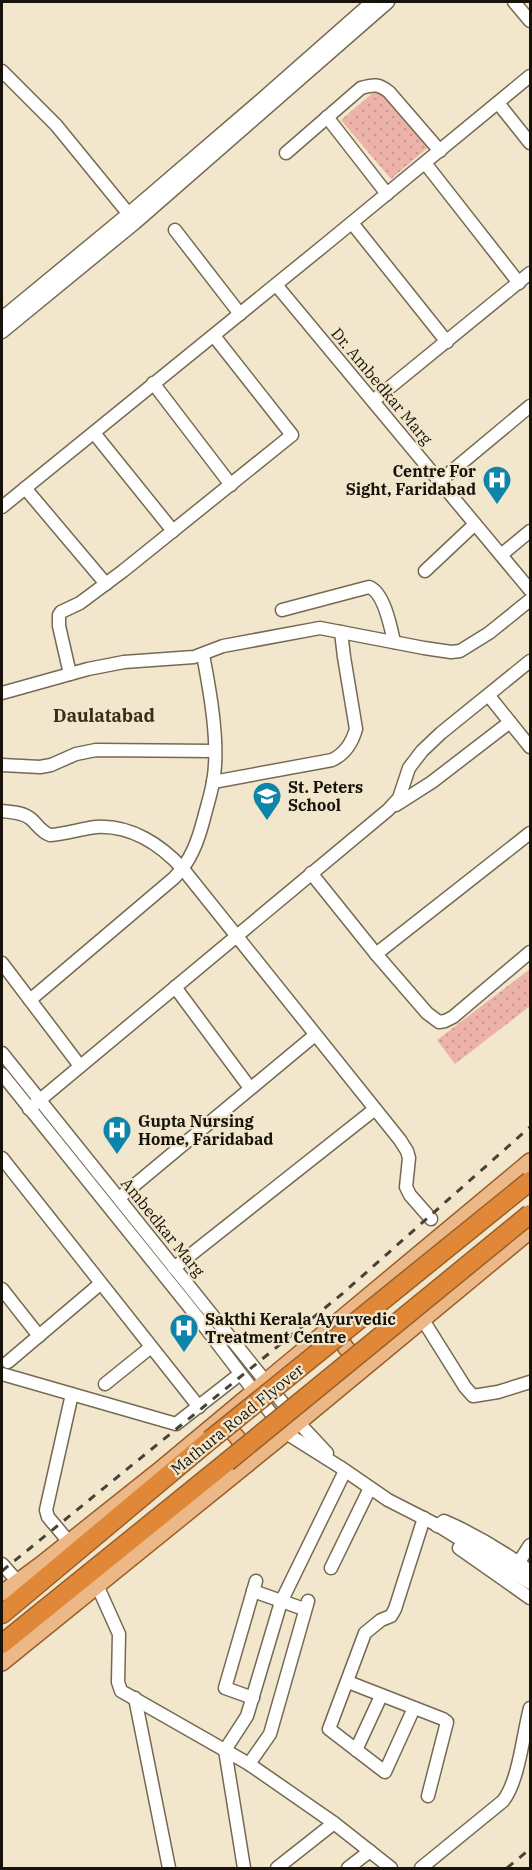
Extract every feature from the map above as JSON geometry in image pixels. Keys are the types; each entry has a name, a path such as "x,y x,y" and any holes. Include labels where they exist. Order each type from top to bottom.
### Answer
{"highway":[{"name":"Mathura Road Flyover","path":"2,1614 219,1433 531,1181"},
{"name":"Mathura Road Flyover","path":"2,1644 531,1214"}],"main road":[{"path":"163,1467 177,1449 266,1381 531,1161"},
{"path":"2,1662 531,1231"},
{"path":"340,1319 341,1339 345,1348 353,1355 373,1361"},
{"path":"2,1593 163,1467 252,1390"},
{"path":"210,1428 223,1426 234,1433 241,1442 244,1454 242,1468"}],"street":[{"path":"2,318 132,218 372,2"},
{"path":"2,332 386,2"},
{"path":"514,2 531,21"},
{"path":"2,72 56,125 132,218"},
{"path":"2,507 153,383 277,286 531,76"},
{"path":"286,153 361,88 371,85 380,85 389,92 440,151"},
{"path":"498,103 531,143"},
{"path":"327,117 387,194"},
{"path":"425,164 519,283"},
{"path":"352,223 447,342"},
{"path":"175,230 240,314"},
{"path":"373,401 531,273"},
{"name":"Dr. Ambedkar Marg","path":"277,286 531,590"},
{"path":"70,674 58,626 59,615 105,584 292,435 214,336"},
{"path":"153,383 231,484"},
{"path":"440,481 531,406"},
{"path":"94,433 173,531"},
{"path":"25,488 105,584"},
{"path":"425,571 475,524"},
{"path":"501,555 531,531"},
{"path":"282,610 369,587 373,588 379,594 389,619 394,642"},
{"path":"2,693 124,662 203,655 223,646 320,628 451,652 460,651 489,633 531,600"},
{"path":"213,782 332,760 339,757 345,750 353,740 356,729 341,632"},
{"path":"30,1000 165,886 183,868 195,848 213,782 214,751 211,708 203,655"},
{"path":"29,1109 387,810 399,798 408,768 422,751 441,733 531,662"},
{"path":"489,696 531,747"},
{"path":"387,810 432,782 510,722"},
{"path":"2,765 40,767 66,760 76,754 96,750 214,751"},
{"path":"2,811 23,814 43,833 50,835 98,827 115,829 136,834 167,852 183,868 407,1150 409,1158 406,1187 431,1219"},
{"path":"376,954 531,833"},
{"path":"311,873 376,954 427,1013 439,1022 453,1017 531,952"},
{"path":"2,963 80,1066"},
{"path":"175,987 250,1088"},
{"path":"119,1198 315,1035"},
{"name":"Ambedkar Marg","path":"2,1053 298,1422 343,1469"},
{"name":"Ambedkar Marg","path":"2,1074 195,1314 286,1432 343,1469"},
{"path":"174,1268 375,1109"},
{"path":"3,1163 199,1407"},
{"path":"8,1362 100,1284"},
{"path":"2,1289 39,1336"},
{"path":"423,1320 473,1396 498,1392 531,1382"},
{"path":"105,1384 151,1347"},
{"path":"2,1374 176,1424 240,1374"},
{"path":"69,1542 48,1517 46,1510 72,1394"},
{"path":"244,1869 225,1750 247,1716 281,1602 343,1469 388,1500 437,1525 531,1582"},
{"path":"331,1568 370,1488"},
{"path":"414,1708 385,1772 329,1730 365,1633 381,1620 391,1616 395,1610 424,1518"},
{"path":"437,1525 444,1521 453,1525 531,1571"},
{"path":"437,1525 441,1535 531,1598"},
{"path":"519,1562 531,1545"},
{"path":"2,1564 17,1581"},
{"path":"97,1585 119,1634 118,1682 121,1691 249,1764 334,1823 391,1869"},
{"path":"249,1764 270,1734 306,1605 281,1602 255,1586 225,1688 254,1698"},
{"path":"348,1682 447,1722 428,1796"},
{"path":"356,1750 381,1696"},
{"path":"135,1698 169,1869"},
{"path":"422,1869 503,1802 508,1795 531,1708"},
{"path":"277,1869 334,1823"},
{"path":"348,1869 370,1851"}],"shaded area":[{"path":"383,84 433,143 391,179 341,120"},
{"path":"530,969 530,1006 455,1064 437,1040"}],"railway":[{"path":"2,1571 342,1294 530,1127"},
{"path":"507,1868 530,1849"}],"place":[{"name":"Centre For Sight, Faridabad","path":"497,506"},
{"name":"St. Peters School","path":"267,822"},
{"name":"Gupta Nursing Home, Faridabad","path":"117,1156"},
{"name":"Sakthi Kerala Ayurvedic Treatment Centre","path":"184,1354"}],"district":[{"name":"Daulatabad","path":"104,715"}]}
